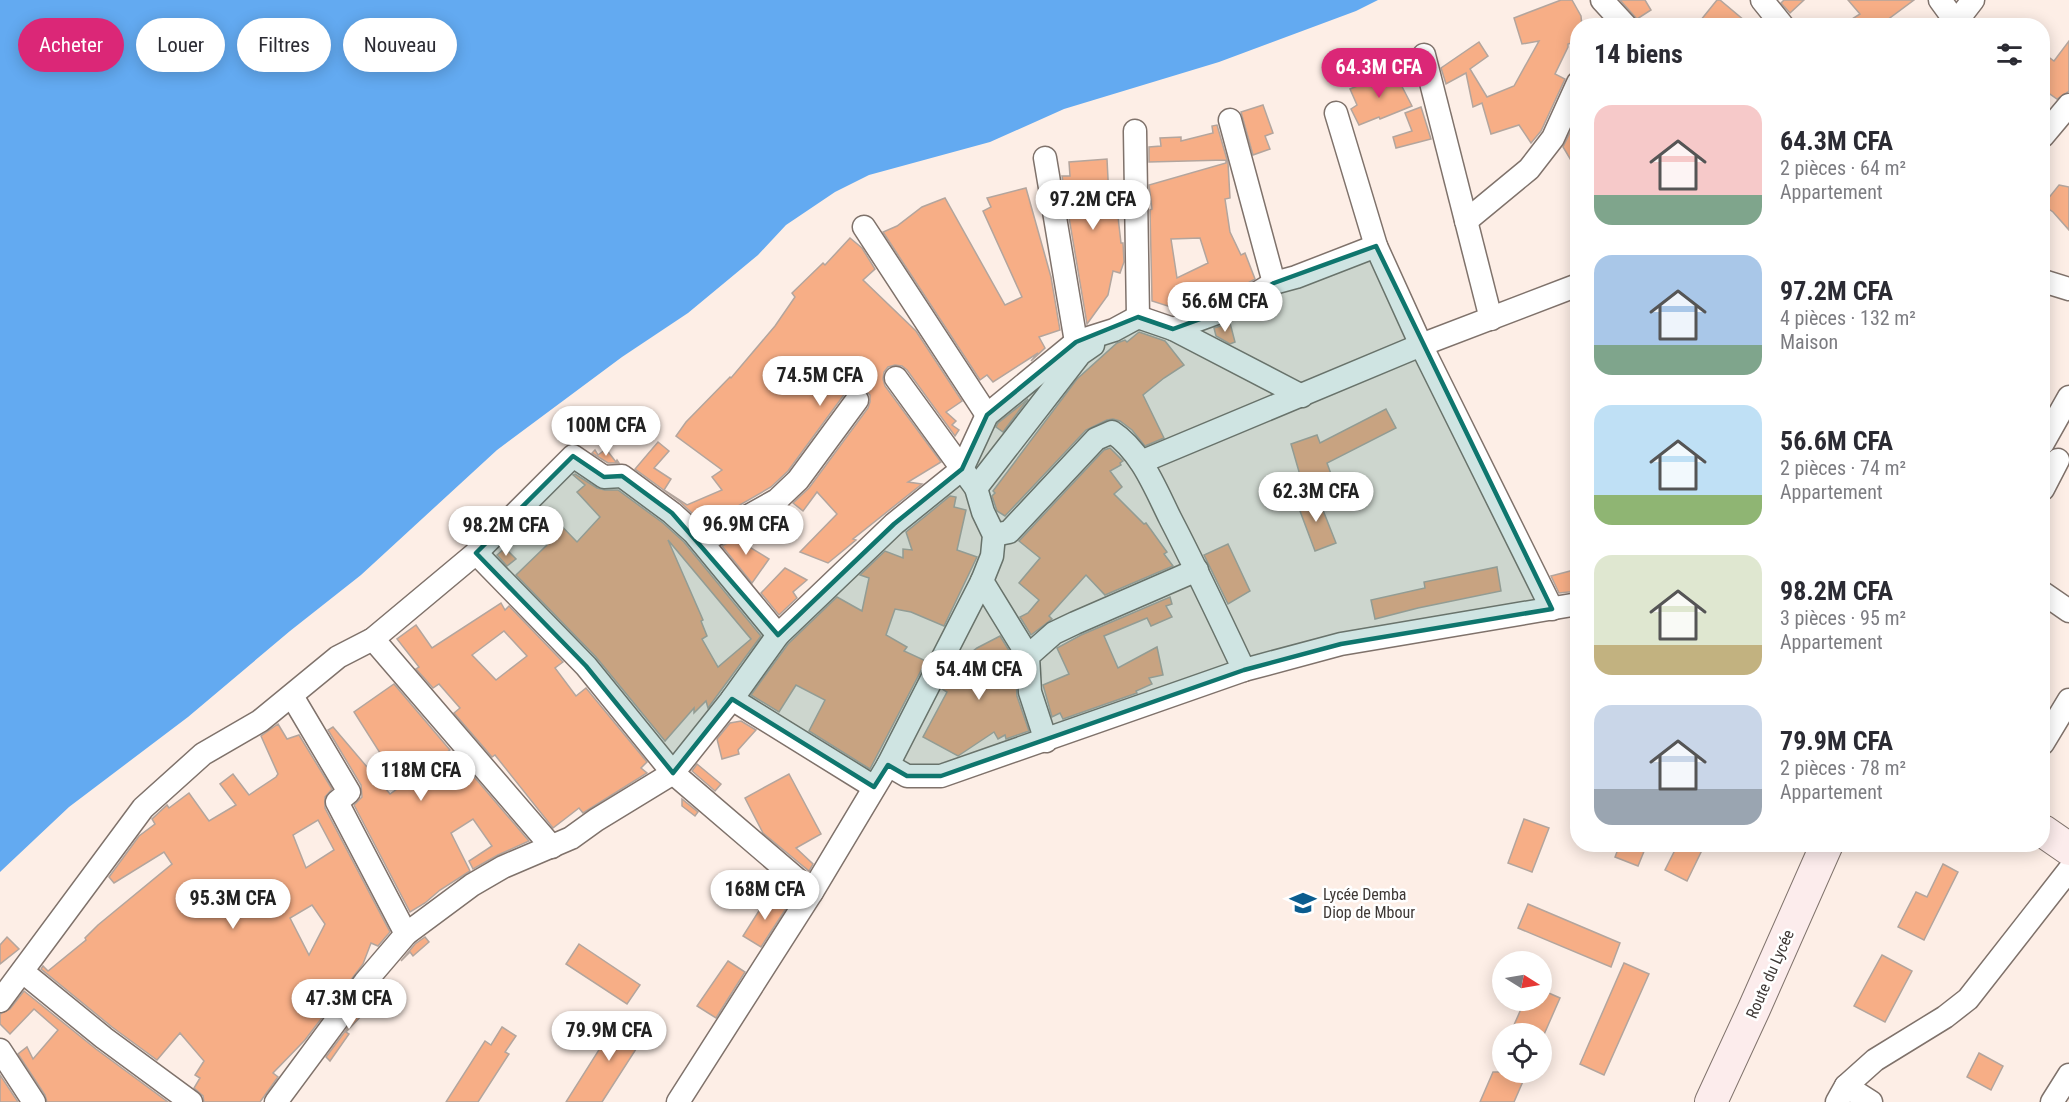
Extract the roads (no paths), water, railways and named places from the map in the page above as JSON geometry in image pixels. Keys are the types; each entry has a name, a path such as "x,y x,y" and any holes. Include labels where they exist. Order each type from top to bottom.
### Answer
{"main road":[{"path":"2050,836 2069,849"},
{"name":"Route du Lycée","path":"1711,1102 1823,852"}],"street":[{"path":"1762,0 1777,18"},
{"path":"1940,0 1950,18"},
{"path":"1959,18 1973,0"},
{"path":"1424,55 1491,319"},
{"path":"1466,221 1529,169 1553,138 1570,101"},
{"path":"2050,128 2069,105"},
{"path":"1336,113 1376,246 1421,345 1552,609"},
{"path":"1230,120 1274,283"},
{"path":"1135,131 1138,317"},
{"path":"1045,158 1076,342"},
{"path":"864,227 987,415"},
{"path":"1173,329 1236,306 1274,283 1296,277 1376,246"},
{"path":"2050,284 2069,289"},
{"path":"1141,462 1421,345 1570,288"},
{"path":"976,488 1080,354 1114,330 1138,317 1173,329 1216,349 1302,396"},
{"path":"276,1102 365,982 406,934 472,885 502,867 571,838 673,773 732,699 778,635 894,524 962,469 987,415 1076,342 1114,330"},
{"path":"678,1102 812,892 888,765 982,581 992,556 994,535 983,512 976,488 896,378"},
{"path":"2050,431 2069,398"},
{"path":"702,542 777,500 798,480 857,400"},
{"path":"994,535 1009,532 1096,439 1112,432 1120,437 1141,462 1197,570 1244,670"},
{"path":"0,1001 143,808 203,754 260,721 338,657 373,639 476,553 573,456 604,477 622,476 672,513 702,542 778,635"},
{"path":"2050,474 2057,460"},
{"path":"476,553 586,666 673,773 812,892"},
{"path":"1028,656 1054,633 1197,570"},
{"path":"982,581 1028,656 1030,692 1046,741"},
{"path":"2050,598 2069,610"},
{"path":"888,765 907,777 941,776 1244,670 1341,644 1570,606"},
{"path":"373,639 552,847"},
{"path":"292,696 349,792 337,802 406,934"},
{"path":"732,699 874,787"},
{"path":"2050,732 2069,701"},
{"path":"1871,1102 1842,1094 1875,1060 1945,1017 1968,999 2069,870"},
{"path":"23,972 104,1038 191,1102"},
{"path":"0,1050 34,1102"},
{"path":"2052,1102 2069,1075"}],"water":[{"path":"0,0 1378,0 1356,11 1219,62 1064,109 990,142 869,175 835,192 786,225 758,255 688,313 622,357 497,450 361,575 188,717 69,807 0,872"}],"place":[{"name":"Lycée Demba Diop de Mbour","path":"1303,903"}]}
